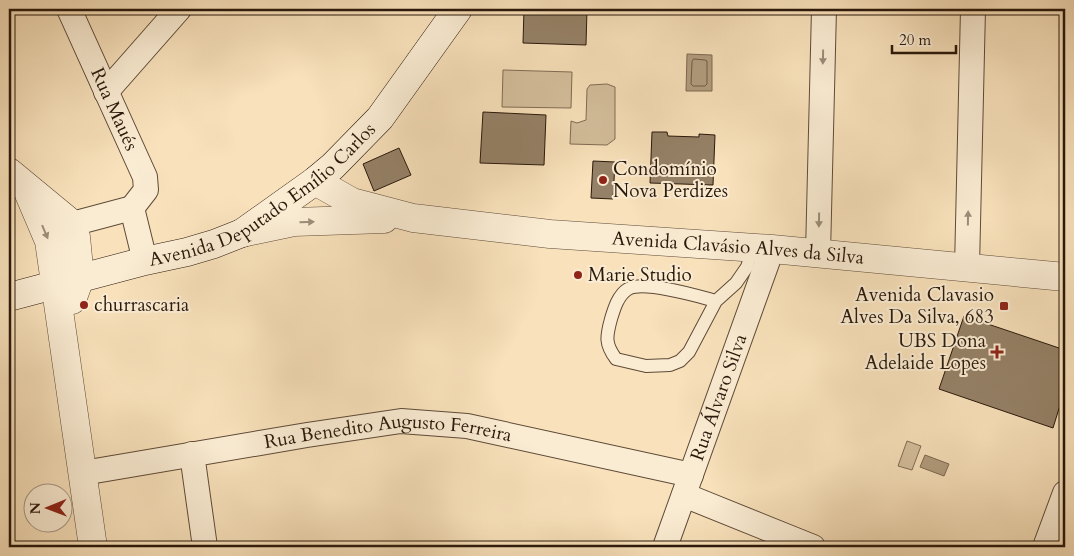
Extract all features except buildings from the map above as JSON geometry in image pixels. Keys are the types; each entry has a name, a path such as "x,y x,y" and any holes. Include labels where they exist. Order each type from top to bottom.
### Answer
{"street":[{"name":"Rua Maués","path":"69,9 145,177 146,190 132,208"},
{"path":"106,92 179,9"},
{"name":"Avenida Deputado Emílio Carlos","path":"9,297 145,261 187,252 242,233 333,166 380,118 458,9"},
{"path":"818,253 824,9"},
{"path":"967,267 973,9"},
{"path":"17,180 72,224 76,238 67,281 62,329 93,547"},
{"path":"17,180 49,241 67,281"},
{"name":"Avenida Clavásio Alves da Silva","path":"315,181 352,202 413,218 550,234 763,248 1065,277"},
{"path":"72,224 132,208 145,261"},
{"name":"Avenida Clavásio Alves da Silva","path":"242,233 294,222 413,218"},
{"name":"Rua Álvaro Silva","path":"665,547 688,485 763,248"},
{"name":"Rua Benedito Augusto Ferreira","path":"83,473 401,421 467,426 688,485 813,547"},
{"path":"192,454 205,547"},
{"path":"1045,547 1064,497"}],"lane":[{"path":"716,301 666,289 640,286 628,290 619,299 613,313 607,338 609,349 616,359 646,366 670,365 680,361 689,352 716,301 736,283 747,266 763,248"}],"shaded area":[{"path":"503,70 572,72 571,108 502,107"},
{"path":"607,84 615,87 615,139 607,145 570,144 571,121 577,123 586,120 587,89 590,85"},
{"path":"907,441 921,446 912,470 898,466"}],"water":[{"path":"687,54 712,55 712,91 686,91"},
{"path":"925,455 949,464 944,476 920,467"}],"place":[{"name":"Condomínio Nova Perdizes","path":"603,180"},
{"name":"Marie Studio","path":"578,275"},
{"name":"churrascaria","path":"84,305"},
{"name":"Avenida Clavasio Alves Da Silva, 683","path":"1004,306"},
{"name":"UBS Dona Adelaide Lopes","path":"997,352"}]}
